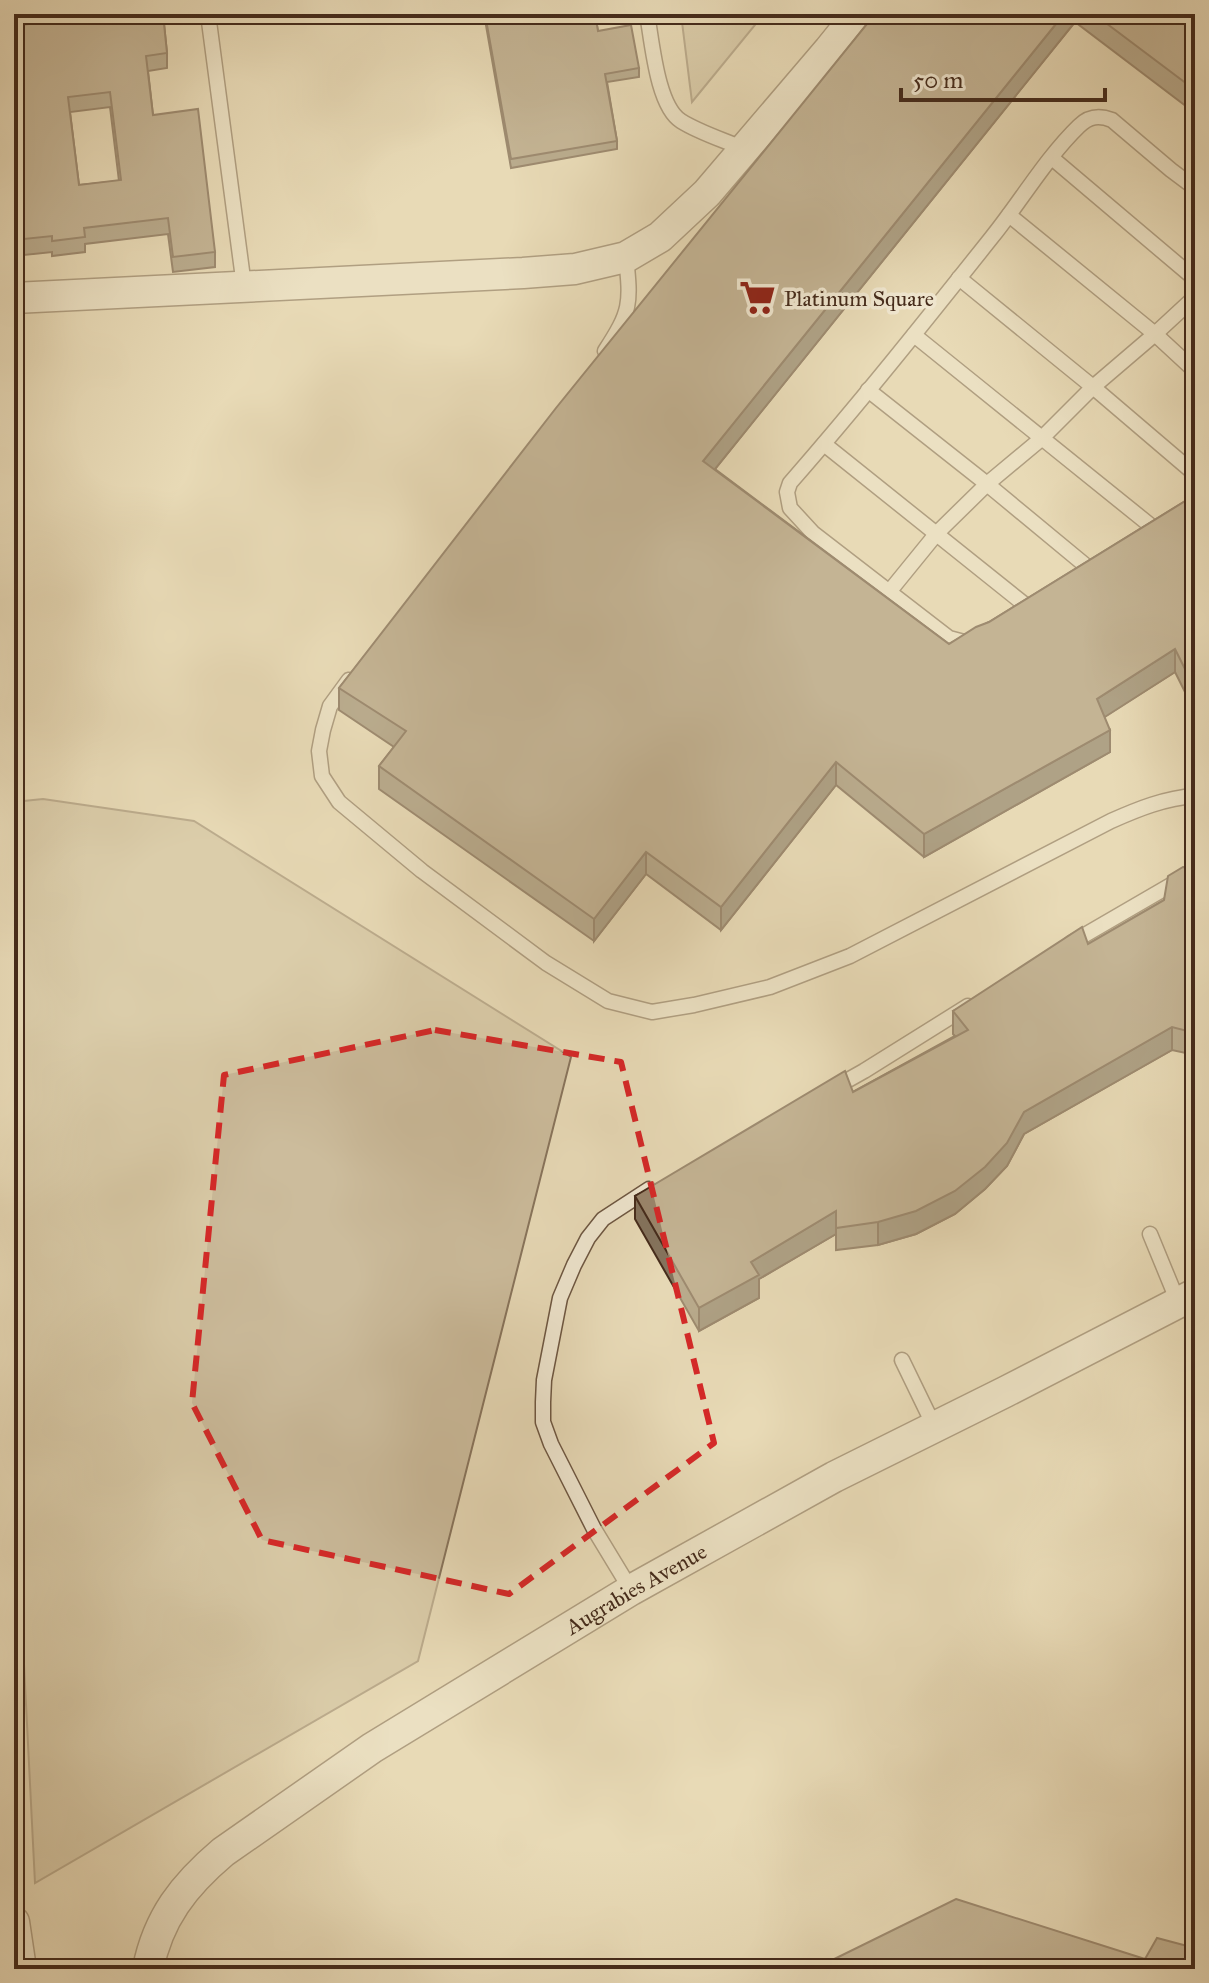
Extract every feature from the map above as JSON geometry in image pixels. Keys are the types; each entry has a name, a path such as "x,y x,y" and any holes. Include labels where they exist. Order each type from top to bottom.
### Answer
{"street":[{"path":"15,293 523,273 575,269 626,257 660,237 707,193 858,14"},
{"name":"Augrabies Avenue","path":"148,1969 158,1932 190,1884 223,1852 372,1748 631,1590 834,1477 1186,1298"},
{"path":"14,1922 21,1969"}],"lane":[{"path":"208,14 244,286"},
{"path":"647,14 662,95 668,108 678,120 745,150"},
{"path":"984,636 971,642 949,638 813,533 790,508 787,492 790,483 914,335 1080,125 1091,117 1102,116 1112,120 1195,188"},
{"path":"1052,158 1195,279"},
{"path":"1009,215 1155,334 1195,371"},
{"path":"601,357 622,324 628,307 630,287 626,257"},
{"path":"959,278 1195,474"},
{"path":"889,592 937,533 987,484 1041,439 1093,387 1195,297"},
{"path":"914,335 1156,530"},
{"path":"868,390 1092,570"},
{"path":"824,444 1029,608"},
{"path":"359,668 330,706 319,751 322,776 339,802 422,871 546,963 608,1001 652,1012 770,987 850,956 1111,821 1137,809 1178,797 1195,796"},
{"path":"1053,954 1195,871"},
{"path":"822,1094 986,996"},
{"path":"631,1590 594,1529 551,1444 543,1422 544,1380 560,1298 588,1238 603,1219 656,1185"},
{"path":"1150,1234 1186,1298"},
{"path":"902,1360 935,1428"}],"highlighted area":[{"path":"435,1030 621,1062 714,1443 509,1594 262,1540 192,1403 224,1075"}],"shaded area":[{"path":"681,14 764,14 692,102"},
{"path":"43,799 194,821 571,1057 418,1661 35,1883 14,1466 14,802"}],"building":[{"path":"14,14 21,14 22,25 100,14 163,14 167,53 146,56 153,115 198,109 215,252 173,257 168,218 84,228 85,237 52,241 52,236 24,239 21,215 14,216","holes":["110,92 121,180 79,185 68,97"]},
{"path":"485,14 595,14 598,31 631,25 639,68 605,74 617,141 511,159"},
{"name":"Platinum Square","path":"875,14 1064,14 703,461 949,644 1195,495 1195,689 1175,649 1097,699 1110,730 924,834 836,762 721,907 646,852 594,919 379,766 406,731 339,688 556,408"},
{"path":"1094,14 1195,14 1195,90"},
{"path":"1183,867 1195,868 1195,1033 1172,1027 1024,1112 1007,1143 985,1167 955,1191 916,1211 878,1222 836,1228 836,1211 751,1262 759,1275 699,1308 635,1196 845,1071 853,1092 968,1030 953,1011 1082,927 1088,944 1164,900 1168,876"},
{"path":"956,1899 1145,1959 1157,1938 1195,1948 1195,1969 814,1969"}],"place":[{"name":"Platinum Square","path":"758,298"}]}
